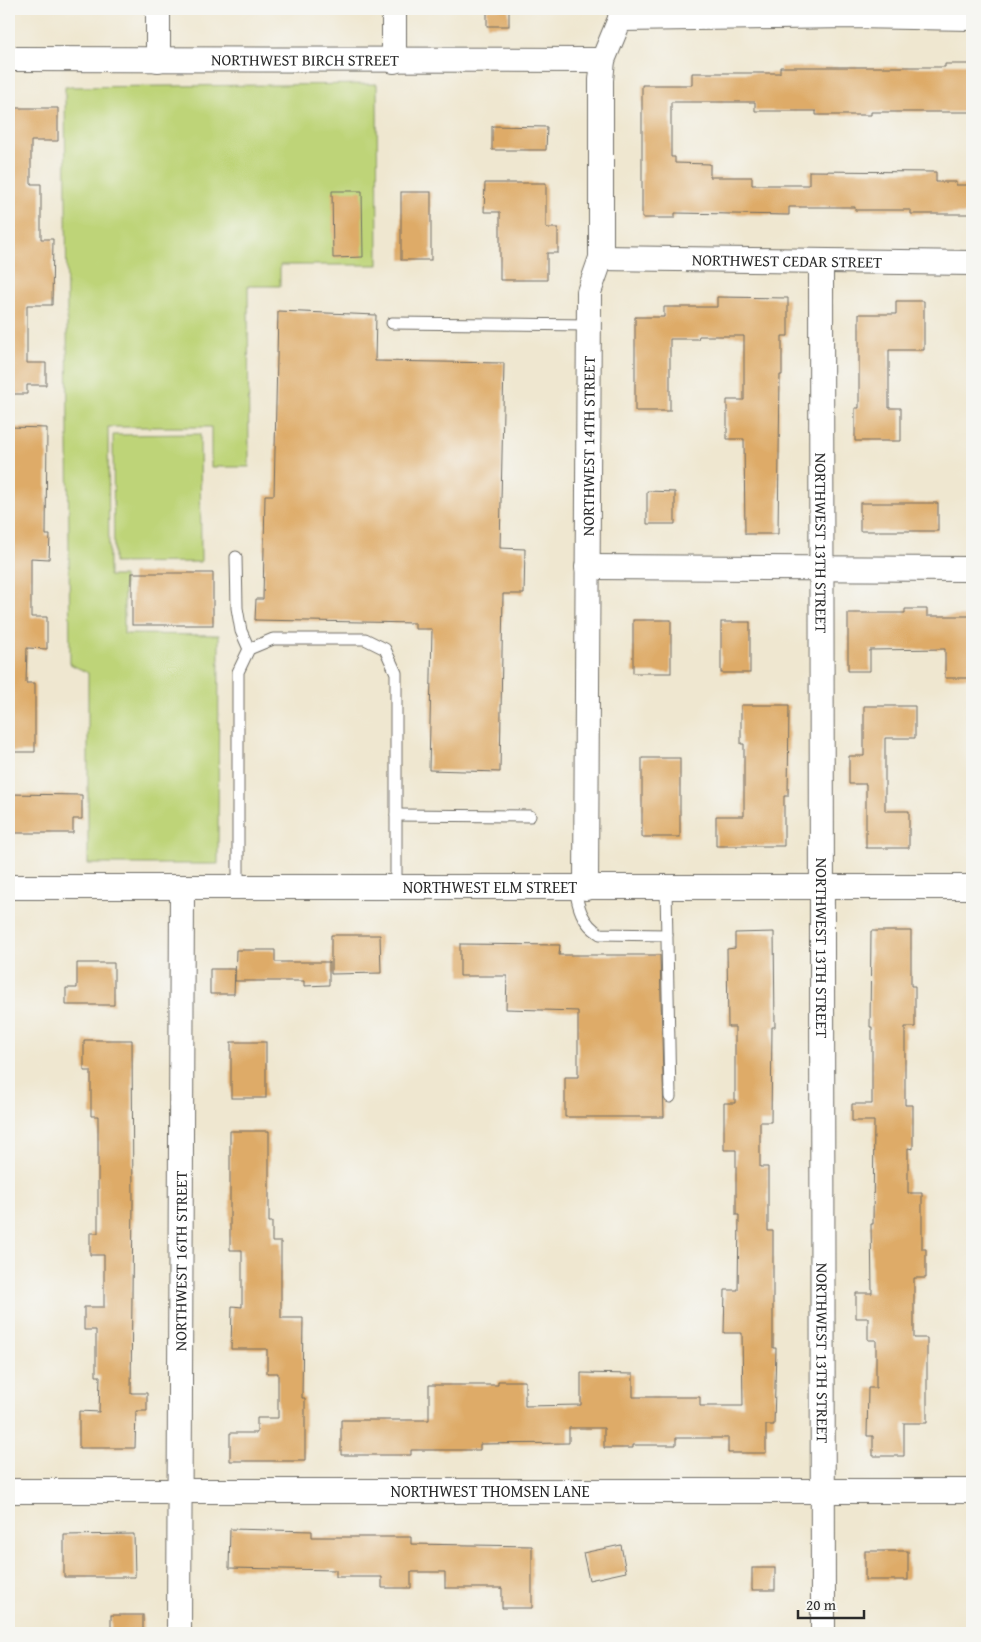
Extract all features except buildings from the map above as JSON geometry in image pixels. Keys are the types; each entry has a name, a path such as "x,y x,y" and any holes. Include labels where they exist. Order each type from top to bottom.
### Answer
{"street":[{"path":"158,9 158,60"},
{"path":"394,9 394,61"},
{"path":"620,14 852,12 972,18"},
{"name":"NORTHWEST 14TH STREET","path":"580,888 588,568 589,292 601,258 603,60 620,14"},
{"name":"NORTHWEST BIRCH STREET","path":"9,59 603,60"},
{"name":"NORTHWEST CEDAR STREET","path":"601,258 972,264"},
{"name":"NORTHWEST 13TH STREET","path":"821,262 823,1633"},
{"path":"588,568 972,569"},
{"name":"NORTHWEST ELM STREET","path":"9,887 972,887"},
{"name":"NORTHWEST 16TH STREET","path":"179,1633 182,887"},
{"name":"NORTHWEST THOMSEN LANE","path":"9,1491 972,1491"}],"lane":[{"path":"392,323 589,325"},
{"path":"236,557 237,608 241,631 249,649"},
{"path":"238,887 238,672 249,649 272,639 365,640 385,649 396,673 396,888"},
{"path":"396,815 530,816"},
{"path":"580,888 578,904 585,922 600,934 667,935"},
{"path":"666,888 670,1097"}],"green space":[{"path":"377,84 378,265 280,265 280,286 248,286 249,467 211,467 211,427 108,427 109,576 124,576 124,634 219,635 218,864 88,864 88,673 70,664 65,87"},
{"path":"200,434 201,562 114,563 113,435"}]}
